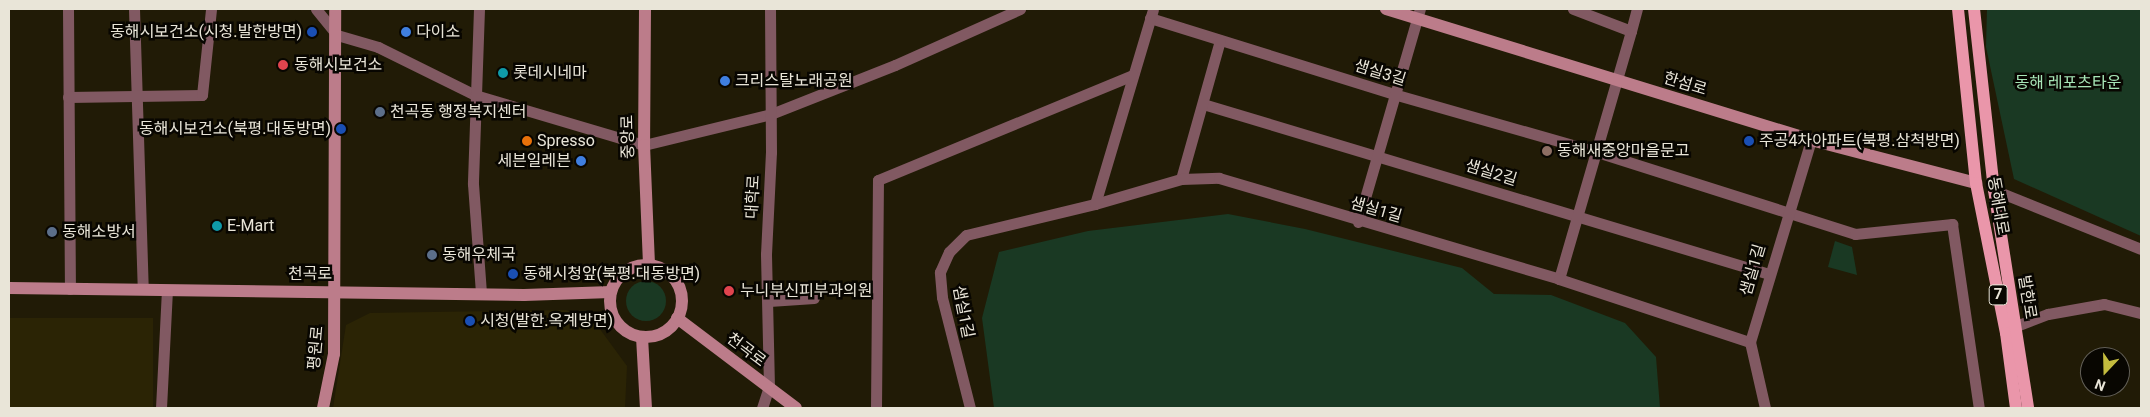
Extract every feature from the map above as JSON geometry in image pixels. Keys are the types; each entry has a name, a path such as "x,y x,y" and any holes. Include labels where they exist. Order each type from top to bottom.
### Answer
{"main road":[{"name":"동해대로","path":"1958,9 1976,183 2006,333 2016,408"},
{"name":"동해대로","path":"1974,9 1994,190"},
{"path":"1976,183 1994,190"},
{"name":"발한로","path":"1994,190 2028,408"}],"street":[{"path":"68,9 70,289"},
{"path":"134,9 143,290"},
{"path":"68,97 202,96 211,9"},
{"path":"316,9 337,35 378,46 474,95 644,145 771,114 895,65 1020,9"},
{"name":"평원로","path":"323,408 334,354 337,35 335,9"},
{"path":"479,9 474,95 473,184 481,294"},
{"name":"중앙로","path":"645,9 644,145 649,266"},
{"name":"대학로","path":"762,408 769,387 769,301 766,254 771,114 770,9"},
{"name":"한섬로","path":"1386,9 1419,13 1616,79 1811,140 1976,183"},
{"path":"1573,9 1631,31"},
{"path":"1559,279 1637,9"},
{"name":"샘실3길","path":"1095,204 1152,13 1220,40 1397,95 1597,152 1855,234 1952,224 1979,408"},
{"path":"1358,222 1377,155 1397,95 1419,13"},
{"path":"1181,179 1220,40"},
{"path":"876,408 878,180 1133,74"},
{"name":"샘실2길","path":"1203,104 1769,274"},
{"name":"샘실1길","path":"970,408 942,297 940,272 949,252 966,235 1095,204 1181,179 1219,178 1358,222 1559,279 1750,342 1787,211 1811,140"},
{"path":"1994,190 2141,249"},
{"path":"649,266 663,270 678,285 682,299 677,318 662,334 642,337 630,333 615,320 610,304 612,292 622,275 632,268 649,266"},
{"name":"천곡로","path":"9,288 335,290 481,294 612,292"},
{"path":"161,408 167,290"},
{"path":"769,301 814,298"},
{"path":"2016,326 2048,314 2104,304 2141,314"},
{"name":"천곡로","path":"677,318 796,408"},
{"path":"642,337 646,408"},
{"path":"1750,342 1765,408"}],"shaded area":[{"path":"566,310 594,321 627,366 625,408 333,408 346,325 370,313"},
{"path":"9,318 153,318 153,408 9,408"}],"green space":[{"name":"동해 레포츠타운","path":"1987,9 2141,9 2141,236 2014,179 1986,47"},
{"path":"1228,214 1305,229 1462,268 1494,294 1551,295 1625,323 1656,357 1660,408 994,408 982,318 999,252 1088,231"},
{"path":"1835,241 1852,247 1857,275 1828,267"},
{"path":"642,281 650,281 657,284 663,290 666,301 663,312 657,318 650,321 642,321 635,318 629,312 626,305 626,297 629,290 635,284"}],"place":[{"name":"동해시보건소(시청.발한방면)","path":"312,32"},
{"name":"다이소","path":"406,32"},
{"name":"동해시보건소","path":"283,65"},
{"name":"롯데시네마","path":"503,73"},
{"name":"크리스탈노래공원","path":"725,81"},
{"name":"천곡동 행정복지센터","path":"380,112"},
{"name":"동해시보건소(북평.대동방면)","path":"341,129"},
{"name":"Spresso","path":"527,141"},
{"name":"주공4차아파트(북평.삼척방면)","path":"1749,141"},
{"name":"동해새중앙마을문고","path":"1547,151"},
{"name":"세븐일레븐","path":"581,161"},
{"name":"E-Mart","path":"217,226"},
{"name":"동해소방서","path":"52,232"},
{"name":"동해우체국","path":"432,255"},
{"name":"동해시청앞(북평.대동방면)","path":"513,274"},
{"name":"누니부신피부과의원","path":"729,291"},
{"name":"시청(발한.옥계방면)","path":"470,321"}]}
